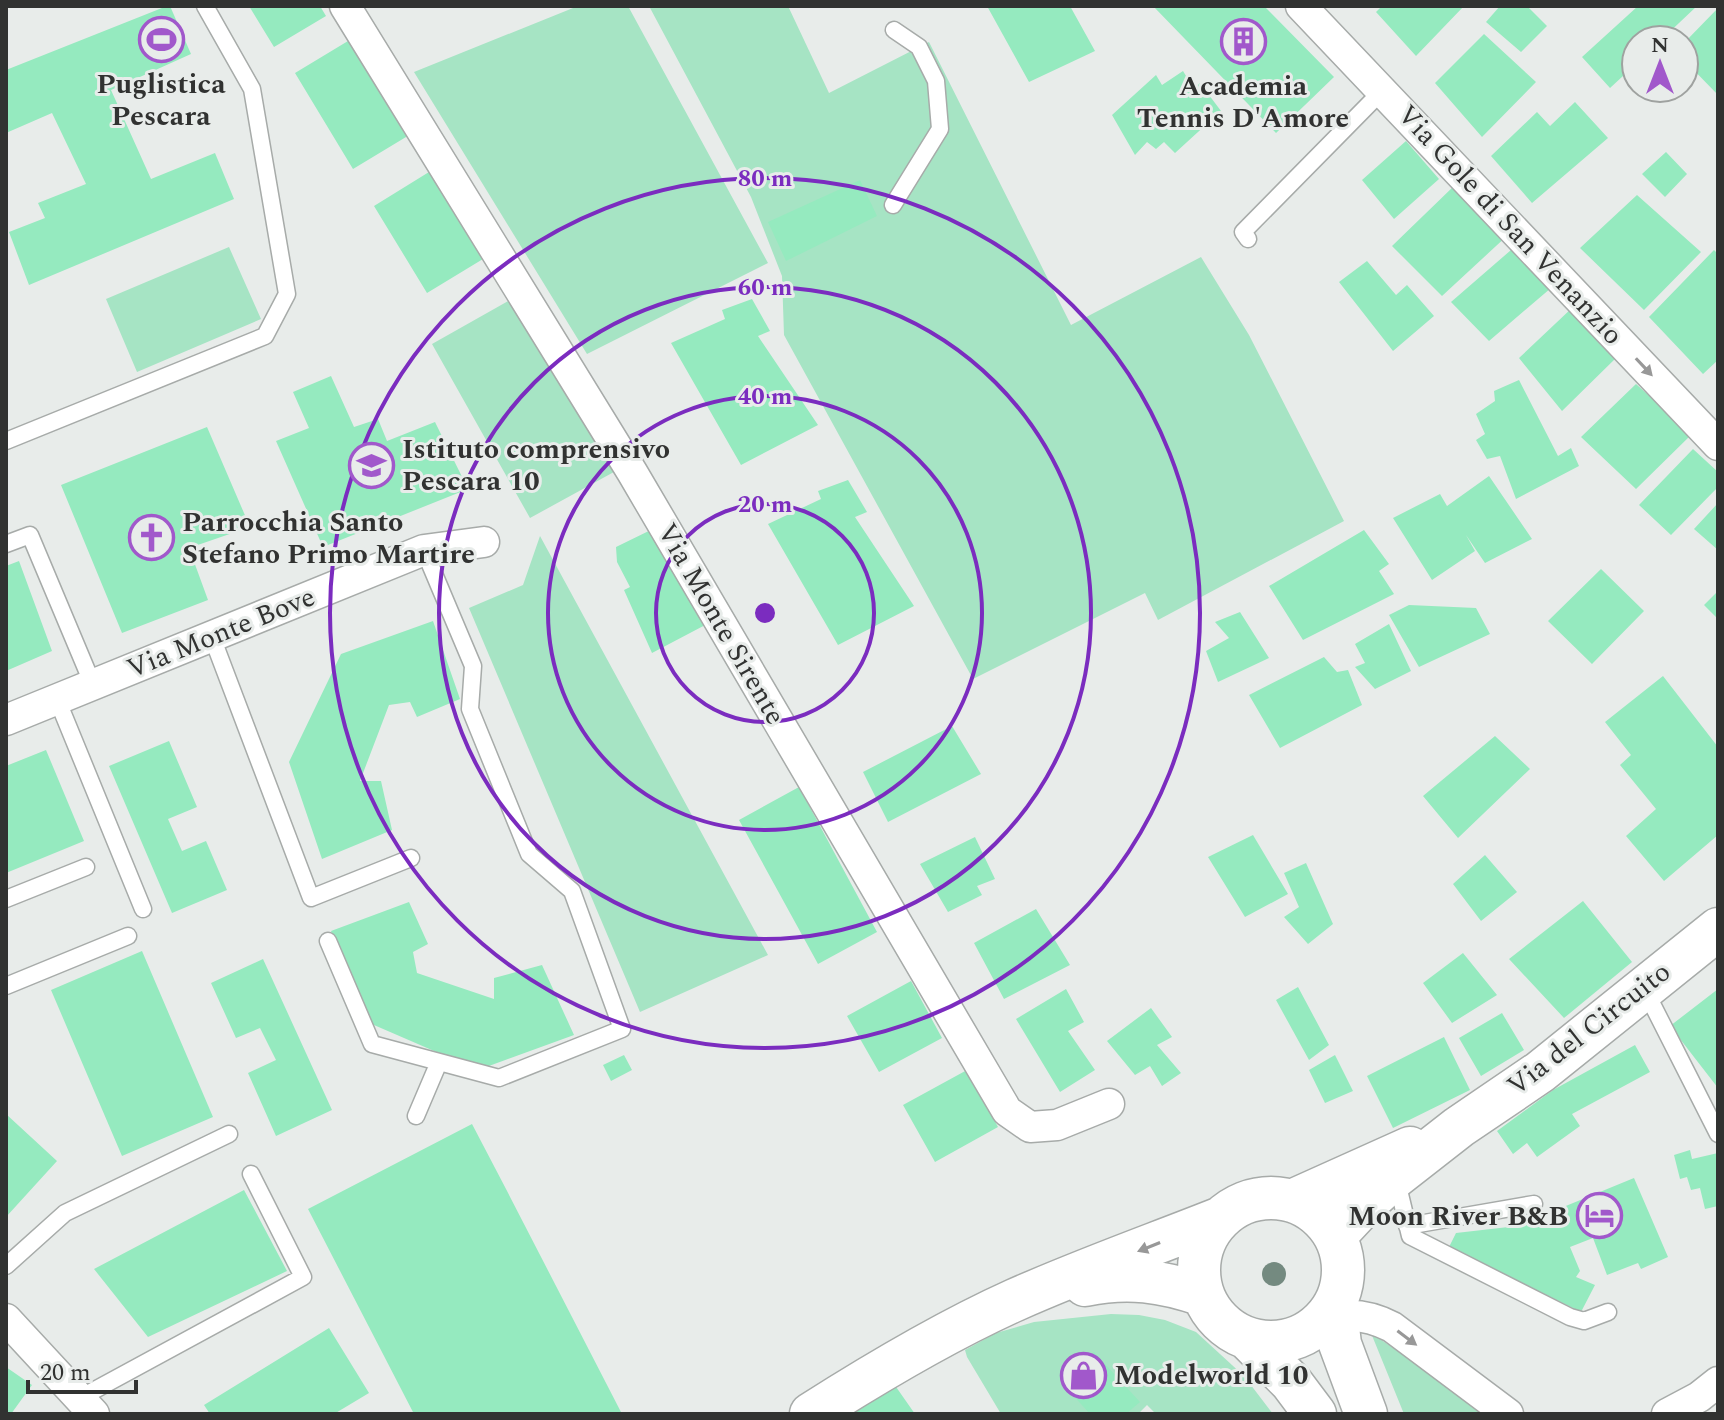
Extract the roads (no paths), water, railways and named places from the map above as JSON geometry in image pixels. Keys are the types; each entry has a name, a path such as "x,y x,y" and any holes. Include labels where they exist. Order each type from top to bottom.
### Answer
{"main road":[{"name":"Via del Circuito","path":"1335,1236 1395,1177 1459,1127 1540,1072 1718,929"},
{"name":"Via del Circuito","path":"1292,1201 1459,1127"},
{"path":"811,1414 915,1351 1017,1299 1221,1218 1236,1207 1254,1200 1273,1198 1292,1201 1324,1221 1335,1236 1343,1270 1341,1287 1331,1314 1302,1335 1284,1341 1248,1339"},
{"path":"1221,1218 1208,1235 1200,1254 1198,1275 1203,1295 1224,1326 1248,1339 1291,1382 1315,1414"},
{"path":"1017,1299 1091,1283 1148,1280 1203,1295"},
{"path":"1331,1314 1366,1414"}],"street":[{"name":"Via Monte Sirente","path":"345,6 632,472 1007,1111 1030,1127 1057,1125 1109,1104"},
{"name":"Via Gole di San Venanzio","path":"1301,6 1718,445"},
{"name":"Via Monte Bove","path":"6,720 424,550 484,542"},
{"path":"1331,1314 1376,1318 1392,1327 1508,1414"},
{"path":"6,1319 87,1406"},
{"path":"1667,1414 1699,1397 1718,1382"}],"lane":[{"path":"6,441 265,336 287,294 252,89 205,6"},
{"path":"893,205 940,129 936,81 919,47 894,30"},
{"path":"1248,239 1243,232 1382,91"},
{"path":"6,544 30,535 93,685"},
{"path":"328,941 372,1044 499,1078 622,1029 572,891 529,854 507,802 470,709 473,666 424,550"},
{"path":"212,637 311,898 411,858"},
{"path":"57,699 143,909"},
{"path":"6,899 86,867"},
{"path":"6,986 128,936"},
{"path":"1644,987 1718,1134"},
{"path":"416,1116 439,1062"},
{"path":"6,1266 65,1213 229,1134"},
{"path":"87,1406 303,1277 251,1174"},
{"path":"1399,1190 1410,1236 1570,1317 1584,1321 1608,1312"},
{"path":"1407,1226 1534,1204"}],"place":[{"name":"Puglistica Pescara","path":"161,40"},
{"name":"Academia Tennis D'Amore","path":"1243,42"},
{"name":"Istituto comprensivo Pescara 10","path":"371,465"},
{"name":"Parrocchia Santo Stefano Primo Martire","path":"151,538"},
{"name":"Moon River B&B","path":"1599,1216"},
{"name":"Modelworld 10","path":"1083,1375"}]}
